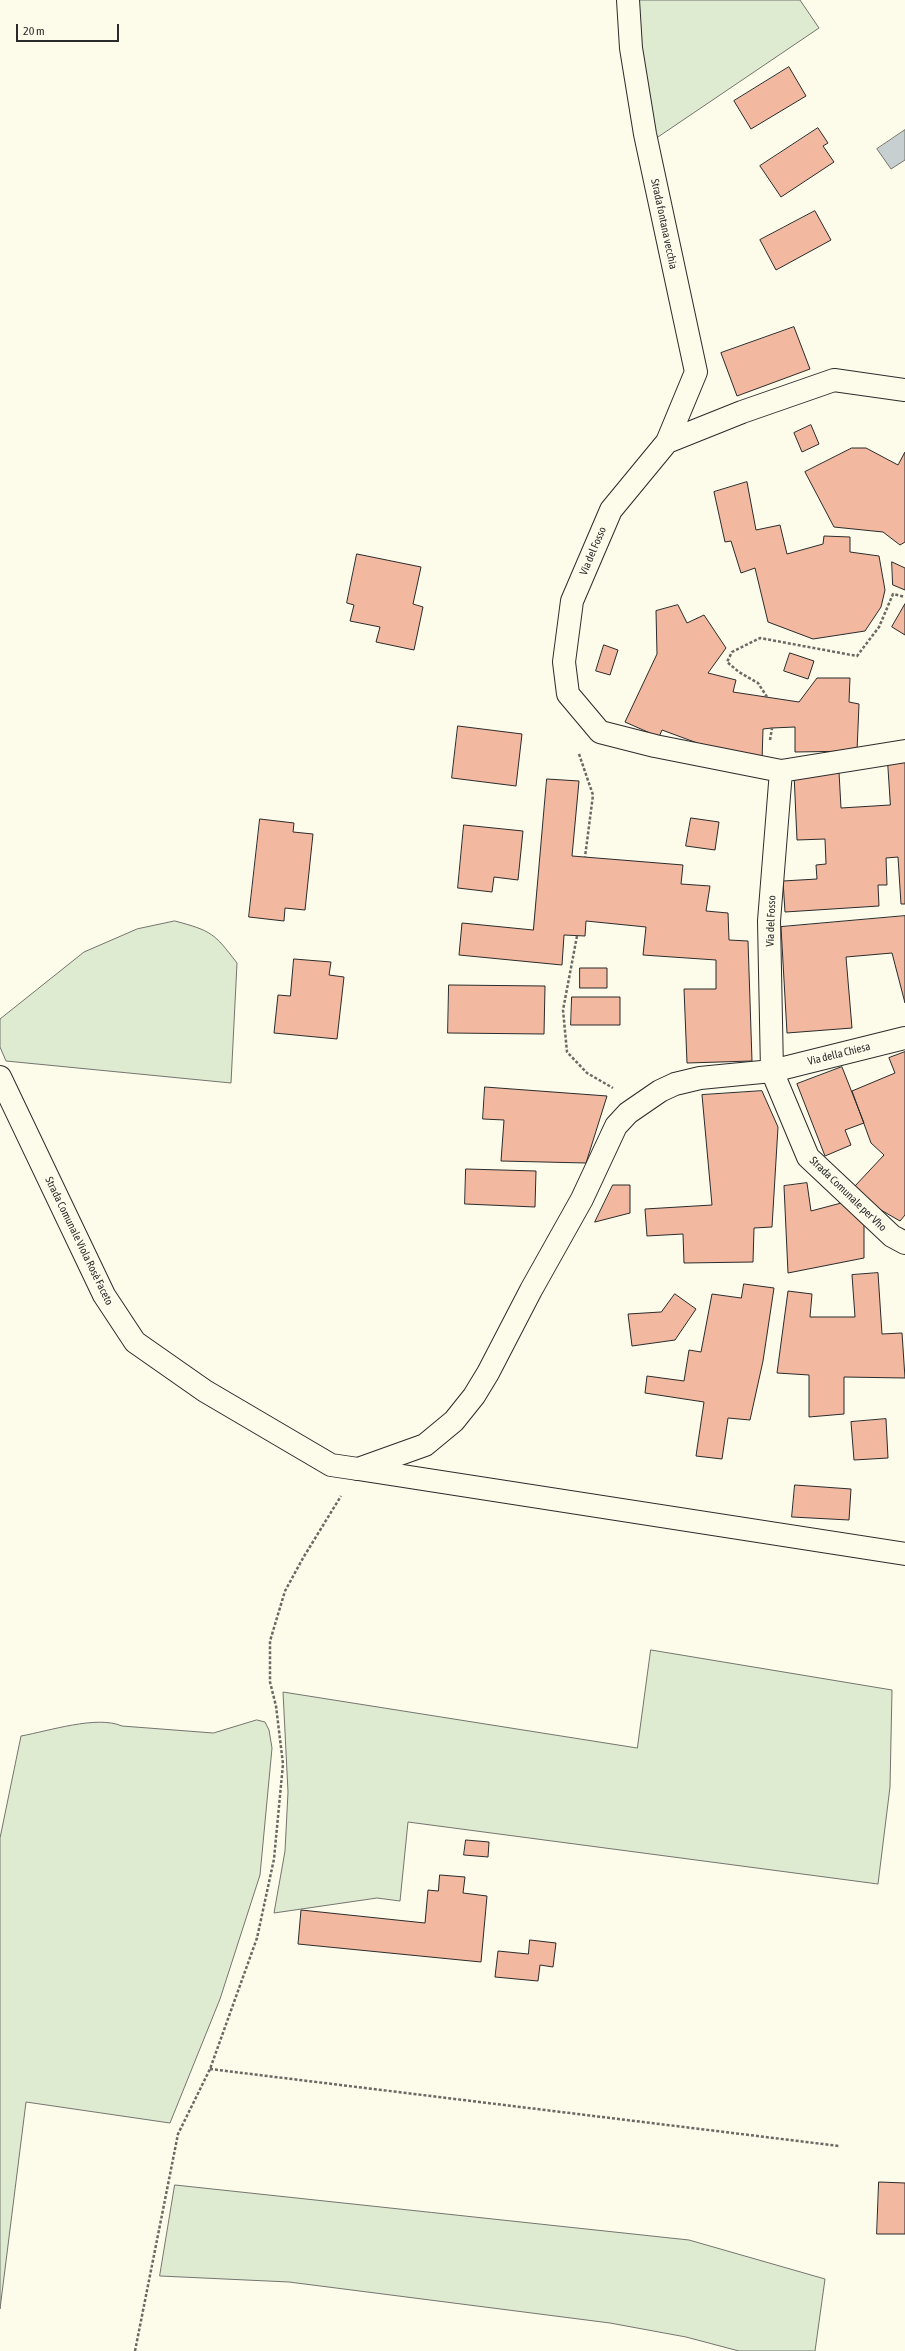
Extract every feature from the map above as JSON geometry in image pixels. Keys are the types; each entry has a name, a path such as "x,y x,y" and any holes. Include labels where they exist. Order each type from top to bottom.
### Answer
{"street":[{"name":"Strada fontana vecchia","path":"628,0 631,48 645,134 696,372 667,442"},
{"name":"Via del Fosso","path":"905,390 834,380 742,412 667,442 611,510 572,601 564,662 568,694 600,732 655,746 781,771 905,751"},
{"name":"Via del Fosso","path":"772,1071 769,921 781,771"},
{"name":"Via della Chiesa","path":"358,1469 426,1445 454,1420 474,1396 488,1373 531,1290 582,1198 616,1126 628,1113 660,1091 675,1084 700,1078 772,1071 905,1038"},
{"name":"Strada Comunale per Vho","path":"772,1071 808,1157 892,1236 905,1243"},
{"name":"Strada Comunale Viola Rosè Faceto","path":"0,1076 104,1295 135,1342 205,1391 331,1465 905,1554"}],"path":[{"path":"767,698 758,683 739,672 727,662 732,652 760,638 857,656 879,627 893,594 905,597"},
{"path":"577,747 593,794 585,857"},
{"path":"577,936 563,1010 567,1052 587,1073 622,1093 628,1113"},
{"path":"135,2351 178,2134 210,2069 257,1938 274,1859 283,1764 276,1706 270,1682 270,1641 285,1591 303,1558 358,1469"},
{"path":"210,2069 838,2146"}],"green space":[{"path":"634,0 800,0 819,28 655,139"},
{"path":"175,921 211,934 223,945 237,963 231,1083 6,1061 0,1047 0,1019 84,952 137,929"},
{"path":"651,1650 892,1690 890,1787 878,1884 408,1822 400,1901 377,1898 274,1913 285,1851 288,1792 283,1692 637,1748"},
{"path":"257,1720 265,1722 269,1730 272,1748 260,1875 220,1999 170,2123 26,2102 0,2309 0,1838 21,1736 73,1725 100,1722 122,1726 213,1733"},
{"path":"175,2185 689,2240 825,2279 815,2351 739,2351 686,2337 610,2323 289,2282 160,2276"}],"shaded area":[{"path":"905,130 905,160 891,169 877,149"}],"building":[{"path":"789,67 806,96 751,129 734,101"},
{"path":"818,128 828,143 823,146 834,162 781,197 760,166"},
{"path":"815,211 831,240 776,270 760,240"},
{"path":"794,327 810,369 737,396 721,353"},
{"path":"811,425 819,444 802,452 794,433"},
{"path":"852,448 866,448 898,465 905,452 905,542 900,545 883,532 834,527 805,472"},
{"path":"747,482 756,530 780,525 787,554 823,544 824,536 850,537 850,552 879,556 885,590 881,607 865,631 813,639 768,622 755,568 741,573 731,541 725,542 714,492"},
{"path":"357,554 421,567 413,604 423,607 414,650 376,642 380,627 350,621 354,605 347,603"},
{"path":"892,562 905,568 905,590 893,585"},
{"path":"905,604 905,635 892,627"},
{"path":"678,605 687,623 704,615 726,648 708,673 736,680 733,692 799,702 817,678 850,678 849,702 859,704 857,751 795,752 795,727 772,728 763,729 762,761 738,758 662,730 659,737 625,722 657,654 656,611"},
{"path":"604,645 618,650 610,675 596,671"},
{"path":"790,653 814,661 808,679 784,671"},
{"path":"458,726 522,734 516,786 452,778"},
{"path":"888,762 905,762 905,904 901,904 898,857 886,858 887,885 878,885 879,906 785,912 783,881 817,879 816,865 826,864 825,839 797,840 794,774 839,772 841,808 890,805"},
{"path":"547,779 579,781 572,856 683,865 681,884 710,886 706,911 728,913 729,940 748,941 752,1061 687,1063 684,989 716,989 716,960 643,955 646,927 586,921 585,936 564,935 562,965 459,955 462,923 533,930"},
{"path":"691,818 719,822 715,850 686,846"},
{"path":"260,819 294,823 293,832 313,834 305,910 285,908 284,921 249,917"},
{"path":"464,825 523,831 518,880 494,877 492,892 458,888"},
{"path":"905,916 905,1003 892,953 846,957 852,1028 787,1033 781,927"},
{"path":"294,959 331,962 329,975 344,977 337,1039 274,1033 278,995 290,996"},
{"path":"580,968 607,968 607,988 580,988"},
{"path":"449,985 545,986 544,1034 448,1033"},
{"path":"572,997 620,997 620,1025 571,1025"},
{"path":"905,1052 905,1215 900,1221 874,1206 855,1186 884,1155 871,1143 852,1091 895,1073 889,1058"},
{"path":"842,1067 864,1123 845,1130 851,1145 825,1156 797,1084"},
{"path":"485,1087 607,1096 586,1163 501,1161 504,1120 483,1119"},
{"path":"762,1091 778,1127 772,1227 754,1228 753,1262 684,1263 683,1234 647,1236 645,1209 712,1205 702,1095"},
{"path":"466,1169 536,1171 535,1207 465,1204"},
{"path":"807,1183 811,1211 845,1202 864,1222 864,1258 788,1273 784,1186"},
{"path":"613,1185 630,1185 630,1213 595,1222"},
{"path":"878,1273 882,1334 902,1333 905,1378 844,1377 844,1414 809,1417 809,1375 777,1373 788,1291 812,1294 810,1317 855,1317 852,1275"},
{"path":"744,1284 774,1288 763,1361 750,1420 728,1418 722,1459 696,1456 704,1402 645,1393 647,1376 684,1381 689,1350 701,1352 712,1294 741,1298"},
{"path":"675,1294 696,1309 675,1340 632,1346 628,1314 661,1312"},
{"path":"886,1419 888,1458 854,1460 851,1422"},
{"path":"795,1485 851,1489 849,1520 792,1517"},
{"path":"466,1840 489,1842 488,1857 464,1855"},
{"path":"440,1875 465,1877 463,1893 487,1896 481,1962 298,1944 301,1910 425,1923 428,1890 438,1891"},
{"path":"530,1940 556,1943 553,1967 540,1965 538,1981 495,1977 498,1951 528,1954"},
{"path":"879,2182 905,2183 905,2234 877,2234"}]}
